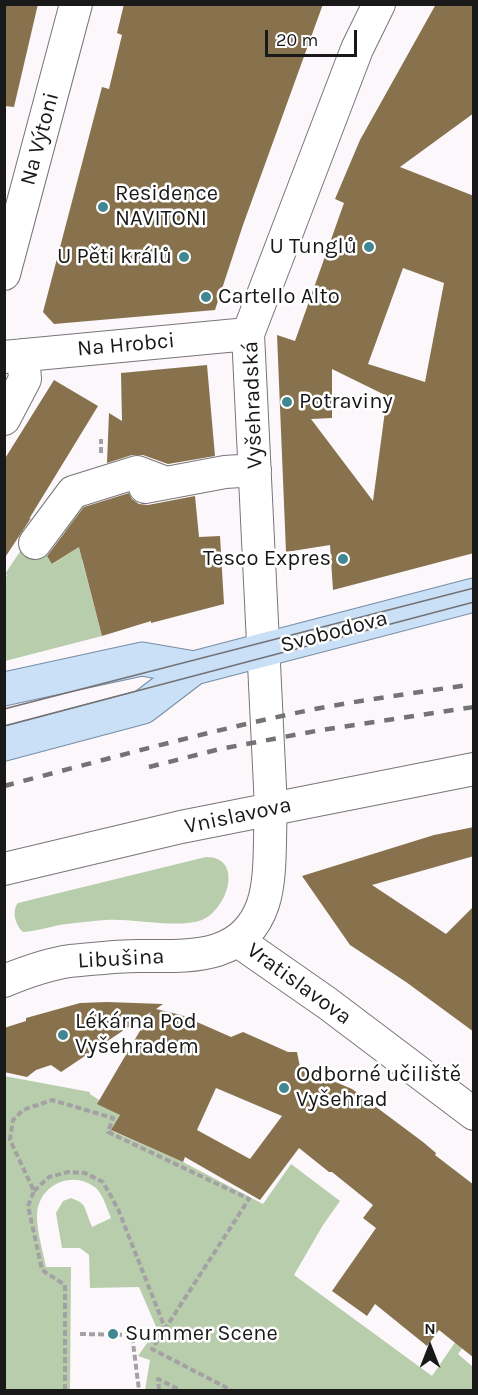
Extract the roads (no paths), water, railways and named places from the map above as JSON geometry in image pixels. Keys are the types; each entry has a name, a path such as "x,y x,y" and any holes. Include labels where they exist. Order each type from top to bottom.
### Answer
{"main road":[{"name":"Svobodova","path":"4,744 143,707 194,668 474,595"},
{"name":"Svobodova","path":"4,689 142,659 194,668"}],"street":[{"name":"Na Výtoni","path":"4,274 76,4"},
{"name":"Vyšehradská","path":"271,808 248,334 357,49 379,4"},
{"name":"Na Hrobci","path":"14,356 248,334"},
{"path":"4,419 25,379 14,356"},
{"path":"35,543 73,492 137,472 155,485 225,472 255,470"},
{"name":"Vnislavova","path":"4,869 181,827 474,769"},
{"name":"Vratislavova","path":"271,808 269,881 264,904 249,929 238,940 327,1003 474,1114"},
{"name":"Libušina","path":"4,981 40,968 70,962 136,956 199,956 217,952 238,940"}],"tram line":[{"path":"4,709 474,588"},
{"path":"4,726 474,602"}],"railway":[{"path":"4,786 276,717 355,702 474,684"},
{"path":"149,767 220,749 321,730 474,707"}],"place":[{"name":"Residence NAVITONI","path":"103,207"},
{"name":"U Tunglů","path":"369,247"},
{"name":"U Pěti králů","path":"184,257"},
{"name":"Cartello Alto","path":"206,297"},
{"name":"Potraviny","path":"287,402"},
{"name":"Tesco Expres","path":"343,559"},
{"name":"Lékárna Pod Vyšehradem","path":"63,1035"},
{"name":"Odborné učiliště Vyšehrad","path":"284,1088"},
{"name":"Summer Scene","path":"113,1334"}]}
